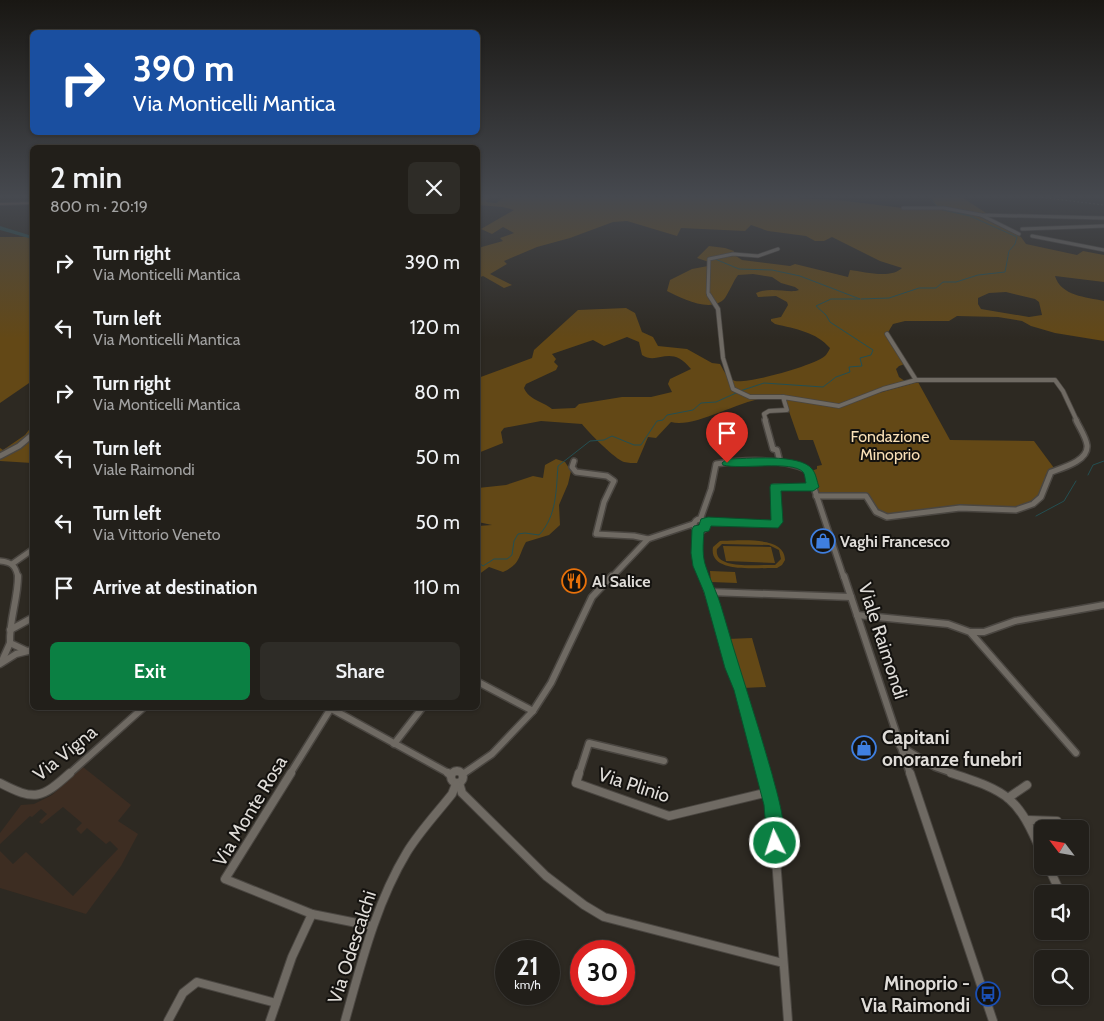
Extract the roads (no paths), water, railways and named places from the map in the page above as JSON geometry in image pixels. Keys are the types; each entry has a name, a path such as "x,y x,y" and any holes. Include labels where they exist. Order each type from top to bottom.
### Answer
{"street":[{"path":"1071,244 1104,250"},
{"path":"778,249 758,256 733,254 709,259 708,293 718,309 723,358 732,389 754,398 783,397 839,406 883,389 916,380 1055,380 1068,401 1087,445 1084,455 1051,472 1046,492 1032,505 1019,510 1004,511 962,508 887,517 876,512 866,496 816,496"},
{"path":"887,334 916,380"},
{"path":"574,461 572,467 576,472 607,476 614,481 604,502 596,534 634,536 648,539 695,527 705,528 702,521 716,464 780,462 777,450 773,449 764,414 769,411 787,410 783,397"},
{"path":"0,456 19,446 30,437"},
{"name":"Viale Raimondi","path":"780,462 794,464 808,470 993,1021"},
{"path":"788,1021 772,805 741,690 732,668 710,592 699,566 695,520 774,524 777,522 775,487 813,487"},
{"path":"458,783 463,778 463,774 492,754 513,734 532,711 558,669 592,597 648,539"},
{"path":"12,564 30,551"},
{"path":"0,561 5,560 12,564 19,579 10,630 10,643 0,664"},
{"path":"710,592 851,596"},
{"path":"857,616 948,624 970,632 986,632 1013,621 1062,612 1083,611 1104,605"},
{"path":"10,630 30,619"},
{"path":"970,632 1076,753"},
{"path":"10,643 30,650"},
{"path":"0,664 10,657 30,650"},
{"path":"480,683 532,711"},
{"name":"Via Vigna","path":"0,783 28,797 37,797 50,791 141,710"},
{"name":"Via Monte Rosa","path":"329,710 225,879 312,914 372,926"},
{"path":"334,710 451,776 452,781 458,783 462,793 538,870 583,905 604,917 783,962"},
{"path":"394,744 420,710"},
{"name":"Via Plinio","path":"664,761 589,743 576,783 670,816 769,792"},
{"path":"900,746 909,749 939,769 979,782 1008,798 1022,811 1034,837"},
{"path":"451,776 457,771 463,774"},
{"name":"Via Odescalchi","path":"344,1021 372,926 389,885 408,850 452,794 458,783"},
{"path":"1008,798 1027,785"},
{"path":"1026,820 1034,820"},
{"path":"270,1021 292,957 312,914"},
{"path":"168,1021 190,984 198,982 276,1002"}],"waterway":[{"path":"861,299 889,298 919,288 936,288 943,282 956,282 978,275 1005,272 1009,251 1015,244"},
{"path":"715,259 739,269 772,270 800,276 860,299 831,299 816,306 826,315 830,322 873,350 871,355 860,358 862,366 849,367 850,372 836,377 823,387 764,383 740,391"},
{"path":"480,564 483,566 494,559 507,559 512,555 514,541 518,534 539,535 549,520 555,502 558,466 590,441 604,440 612,436 634,445 641,445 657,421 663,420 667,415 693,410 701,403 716,402 736,393"},
{"path":"1088,475 1093,465 1104,461"},
{"path":"1036,516 1064,501 1076,481"}],"place":[{"name":"Vaghi Francesco","path":"823,541"},
{"name":"Al Salice","path":"574,581"},
{"name":"Capitani onoranze funebri","path":"864,748"},
{"name":"Minoprio - Via Raimondi","path":"988,994"}],"park label":[{"name":"Fondazione Minoprio","path":"890,445"}]}
